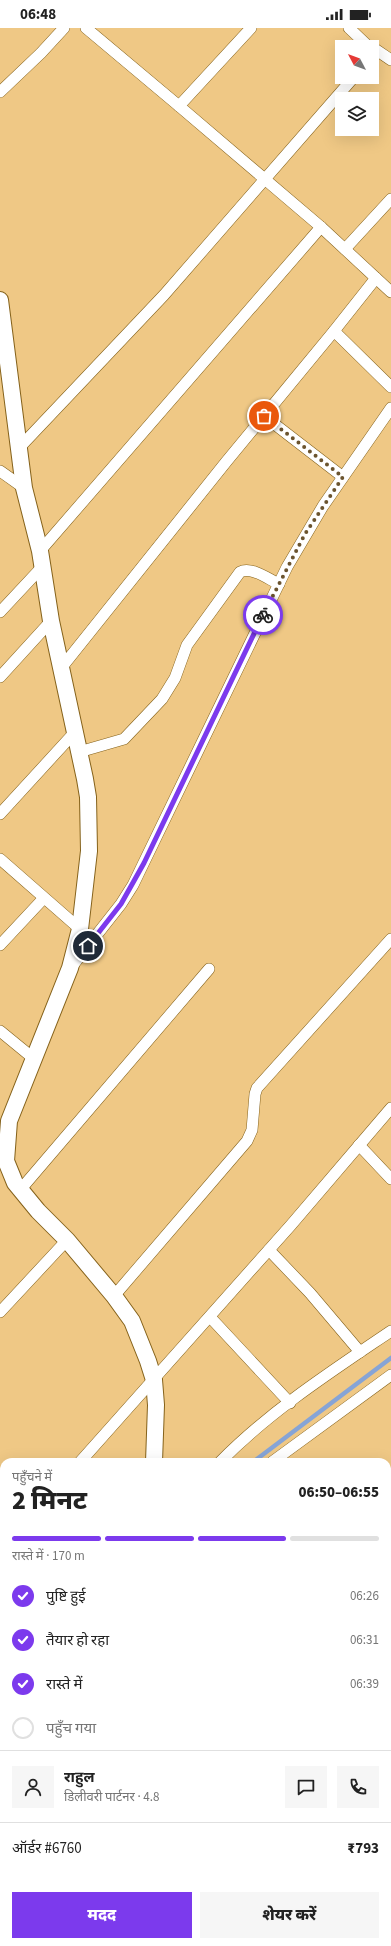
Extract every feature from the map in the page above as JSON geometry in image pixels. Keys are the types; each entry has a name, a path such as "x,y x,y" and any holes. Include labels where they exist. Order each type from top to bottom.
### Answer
{"street":[{"path":"0,92 41,53 64,28"},
{"path":"86,28 321,227 391,292"},
{"path":"179,106 250,28"},
{"path":"350,28 363,40"},
{"path":"379,52 391,60"},
{"path":"19,448 164,295 263,179 348,84"},
{"path":"345,249 391,199"},
{"path":"40,551 321,227"},
{"path":"62,667 264,416 334,332 376,278"},
{"path":"0,300 24,488 40,551 51,621 62,667 88,797 89,851 80,930 70,968 33,1058 4,1122 6,1161 10,1173 38,1211 67,1240 114,1296 132,1321 154,1380 156,1405 154,1458"},
{"path":"334,332 391,387"},
{"path":"70,968 121,904 133,885 279,584 305,534 391,408"},
{"path":"264,416 343,477"},
{"path":"2,477 24,488"},
{"path":"0,612 42,567"},
{"path":"79,752 124,739 162,699 175,678 187,645 240,572 250,570 279,584"},
{"path":"0,677 51,621"},
{"path":"0,814 75,732"},
{"path":"0,859 43,899 80,930"},
{"path":"0,945 43,899"},
{"path":"114,1296 248,1141 252,1130 255,1094 257,1088 391,939"},
{"path":"21,1189 209,969"},
{"path":"0,1030 33,1058"},
{"path":"84,1458 269,1250 391,1108"},
{"path":"359,1145 391,1179"},
{"path":"0,1312 67,1240"},
{"path":"269,1250 310,1292 360,1352"},
{"path":"210,1317 290,1403"},
{"path":"224,1458 234,1447 290,1403 391,1331"},
{"path":"277,1458 391,1375"}],"waterway":[{"path":"258,1458 391,1358"}],"way so far":[{"path":"263,615 305,534 343,477 264,416"}],"route":[{"path":"88,946 121,904 133,885 263,615"}]}
